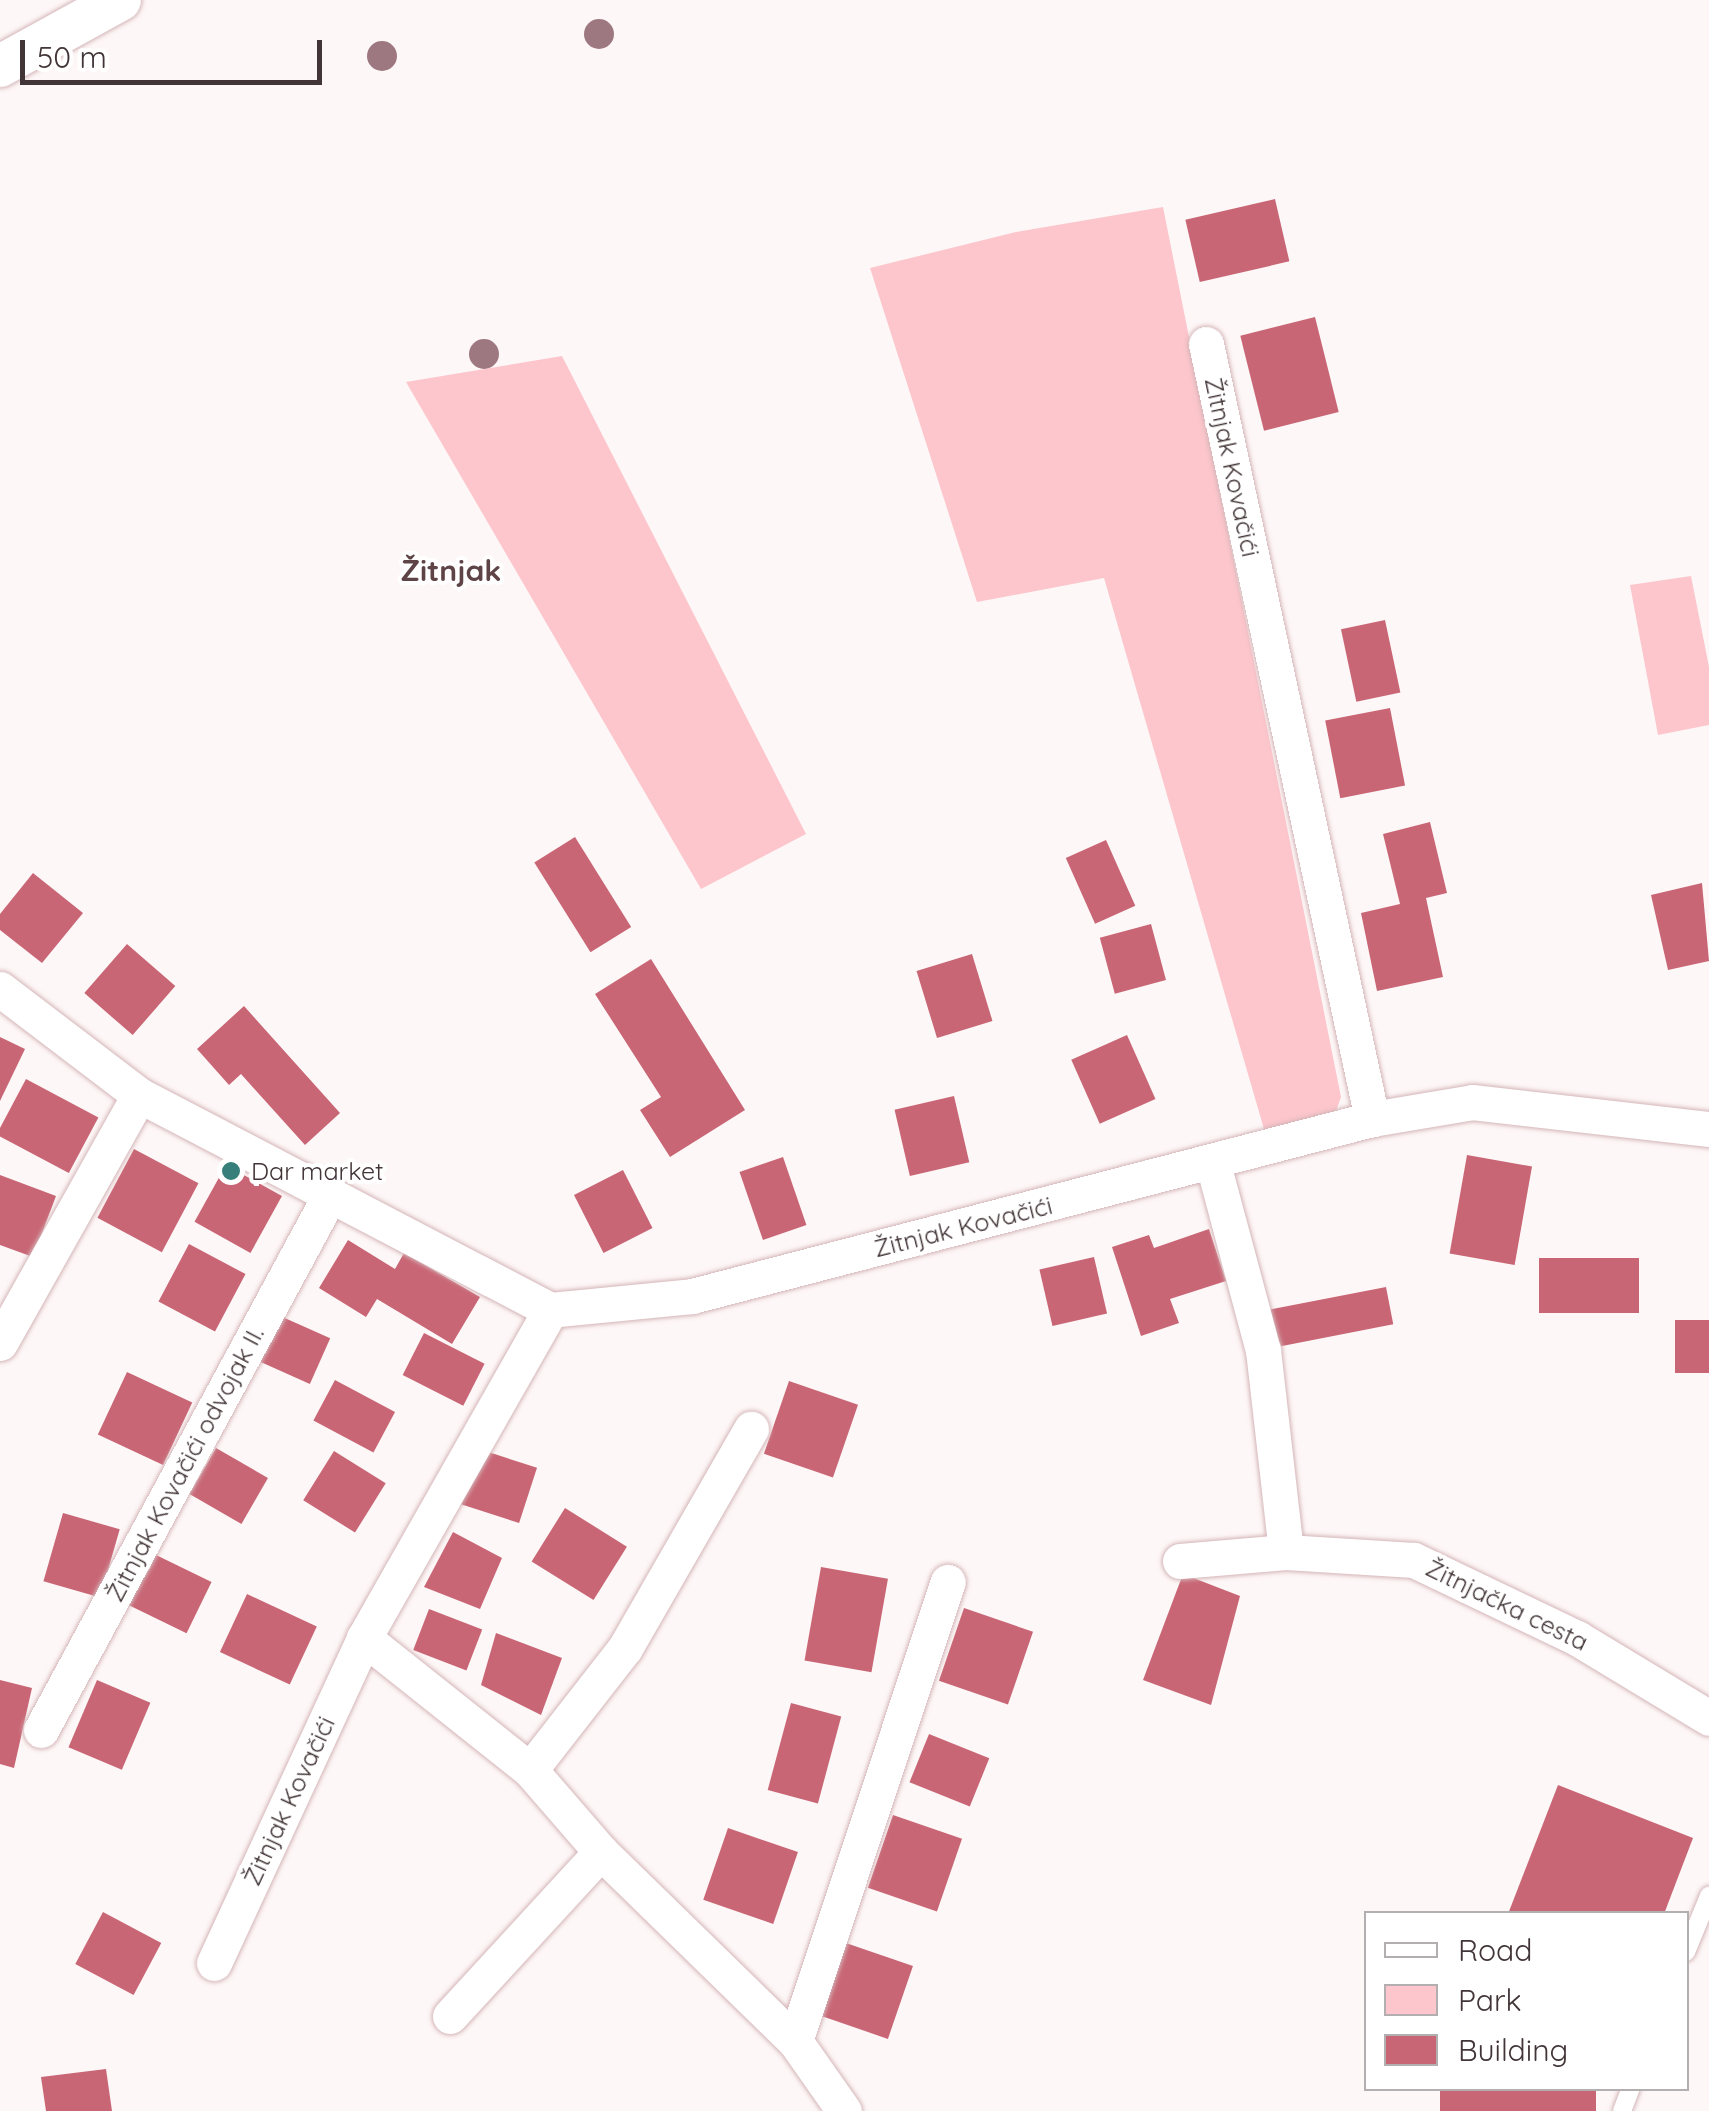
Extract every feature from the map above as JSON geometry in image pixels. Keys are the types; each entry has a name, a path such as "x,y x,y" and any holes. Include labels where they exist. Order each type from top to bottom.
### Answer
{"street":[{"path":"0,66 120,0"},
{"name":"Žitnjak Kovačići","path":"1206,344 1372,1119"},
{"path":"0,988 139,1095 550,1310"},
{"path":"0,1343 139,1095"},
{"name":"Žitnjak Kovačići","path":"214,1963 364,1638 550,1310 692,1296 1213,1164 1372,1119 1472,1102 1709,1129"},
{"path":"1213,1164 1264,1350 1286,1552"},
{"name":"Žitnjak Kovačići odvojak II.","path":"40,1730 329,1197"},
{"path":"530,1770 624,1648 751,1429"},
{"name":"Žitnjačka cesta","path":"1180,1561 1286,1552 1414,1560 1578,1638 1709,1718"},
{"path":"795,2040 948,1582"},
{"path":"364,1638 530,1770 601,1852 795,2040 844,2111"},
{"path":"450,2016 601,1852"}],"lane":[{"path":"1689,1945 1709,1896"}],"green space":[{"path":"1163,207 1341,1097 1336,1111 1266,1136 1104,578 977,602 870,268 1016,232"},
{"path":"562,356 806,834 701,889 406,382"},
{"path":"1691,576 1709,667 1709,725 1658,735 1630,585"}],"building":[{"path":"1275,199 1289,261 1200,282 1185,220"},
{"path":"1315,317 1339,412 1264,431 1240,336"},
{"path":"1385,620 1400,692 1356,702 1341,629"},
{"path":"1390,708 1405,786 1340,798 1325,721"},
{"path":"1430,822 1447,893 1426,898 1443,977 1377,991 1361,913 1400,904 1383,834"},
{"path":"575,837 631,927 590,952 534,862"},
{"path":"1106,840 1135,906 1095,924 1066,858"},
{"path":"33,873 83,913 42,963 0,930 0,914"},
{"path":"1702,883 1709,961 1668,970 1651,895"},
{"path":"1151,924 1166,980 1115,994 1100,938"},
{"path":"127,944 175,986 133,1035 84,993"},
{"path":"972,954 992,1021 937,1038 917,971"},
{"path":"651,959 745,1110 670,1157 640,1110 661,1097 595,994"},
{"path":"244,1006 340,1113 305,1145 241,1074 229,1085 197,1049"},
{"path":"1127,1035 1155,1099 1100,1124 1071,1060"},
{"path":"0,1037 25,1049 0,1101"},
{"path":"26,1079 98,1117 69,1173 0,1137 0,1128"},
{"path":"954,1096 969,1162 910,1176 895,1110"},
{"path":"134,1149 198,1183 162,1252 97,1218"},
{"path":"1467,1155 1532,1166 1515,1265 1450,1253"},
{"path":"783,1157 806,1225 763,1240 740,1172"},
{"path":"226,1165 282,1196 250,1253 194,1222"},
{"path":"623,1170 653,1228 604,1253 574,1195"},
{"path":"0,1175 56,1196 33,1257 0,1245"},
{"path":"1209,1229 1226,1281 1170,1299 1179,1323 1141,1336 1112,1247 1149,1235 1154,1248"},
{"path":"348,1240 395,1269 404,1253 480,1297 452,1344 377,1299 366,1317 319,1288"},
{"path":"189,1244 246,1274 215,1331 158,1301"},
{"path":"1094,1257 1107,1314 1052,1326 1039,1270"},
{"path":"1539,1258 1639,1258 1639,1313 1539,1313"},
{"path":"1386,1287 1393,1324 1274,1347 1267,1310"},
{"path":"269,1311 330,1338 310,1384 249,1357"},
{"path":"1675,1320 1709,1320 1709,1373 1675,1373"},
{"path":"424,1333 485,1364 463,1406 403,1375"},
{"path":"127,1372 192,1402 163,1465 98,1435"},
{"path":"335,1380 395,1412 373,1453 313,1421"},
{"path":"789,1381 858,1405 833,1478 764,1454"},
{"path":"216,1448 268,1478 241,1524 190,1494"},
{"path":"479,1449 537,1468 519,1523 461,1504"},
{"path":"334,1451 386,1483 355,1533 303,1500"},
{"path":"565,1508 627,1547 594,1600 532,1561"},
{"path":"63,1513 120,1529 100,1598 43,1581"},
{"path":"453,1532 502,1558 480,1609 424,1587"},
{"path":"154,1554 212,1582 187,1633 129,1605"},
{"path":"821,1567 888,1579 871,1672 805,1661"},
{"path":"1183,1574 1240,1596 1211,1705 1143,1680"},
{"path":"247,1594 317,1627 290,1685 220,1652"},
{"path":"964,1608 1033,1632 1008,1705 939,1681"},
{"path":"429,1609 482,1629 466,1671 413,1650"},
{"path":"496,1633 562,1658 541,1715 481,1685"},
{"path":"0,1680 32,1688 14,1768 0,1764"},
{"path":"97,1680 150,1703 122,1770 68,1747"},
{"path":"791,1703 841,1716 818,1803 768,1790"},
{"path":"929,1734 989,1758 970,1807 910,1782"},
{"path":"1558,1785 1693,1838 1665,1911 1509,1911"},
{"path":"893,1815 962,1839 937,1912 868,1888"},
{"path":"728,1828 798,1852 773,1924 703,1900"},
{"path":"103,1912 161,1943 134,1995 75,1964"},
{"path":"843,1942 913,1966 888,2039 818,2015"},
{"path":"106,2069 112,2111 46,2111 41,2077"},
{"path":"1440,2091 1596,2091 1596,2111 1440,2111"}],"place":[{"name":"Dar market","path":"231,1171"}],"district":[{"name":"Žitnjak","path":"451,570"}]}
